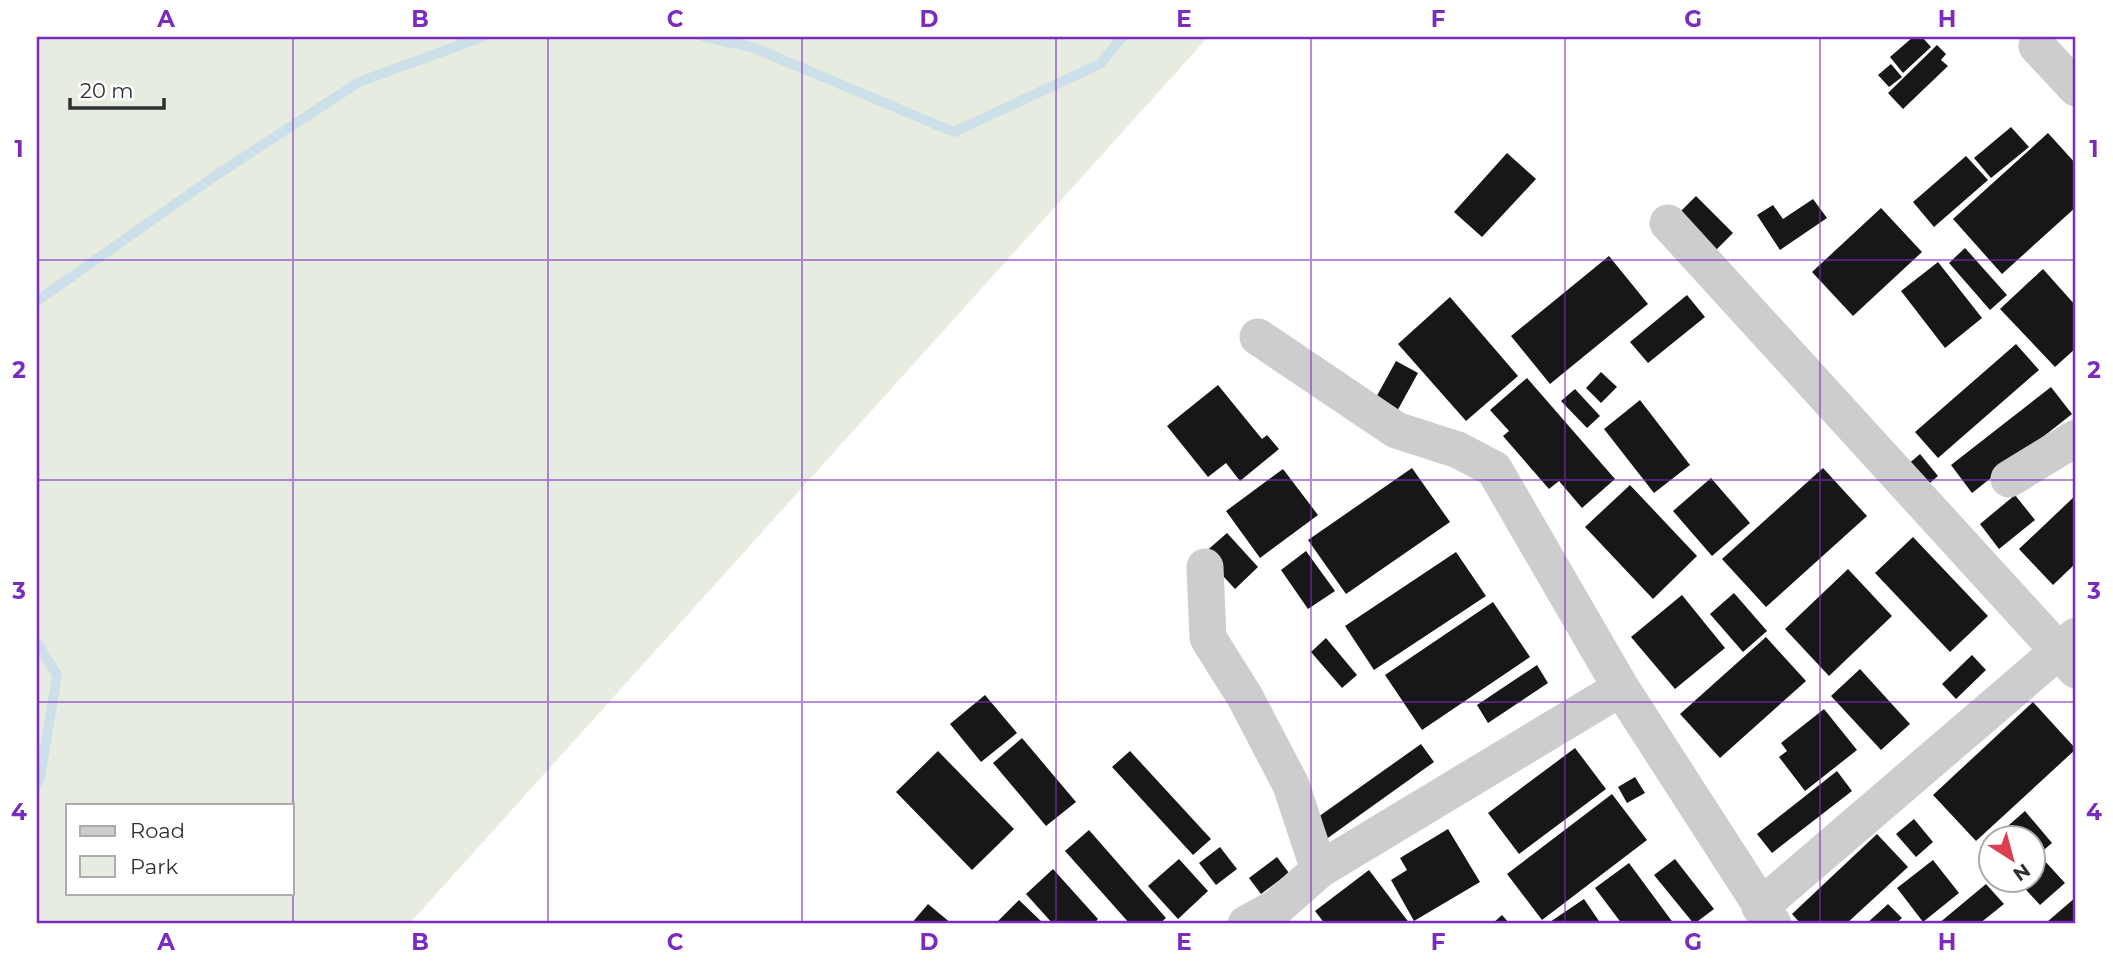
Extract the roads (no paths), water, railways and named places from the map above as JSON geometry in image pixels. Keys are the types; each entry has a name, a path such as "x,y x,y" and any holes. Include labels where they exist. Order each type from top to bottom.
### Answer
{"street":[{"path":"2037,46 2076,88"},
{"path":"1258,337 1396,430 1458,450 1494,469 1621,688 1766,916 2071,653 1668,223"},
{"path":"2009,479 2076,438"},
{"path":"1205,567 1208,638 1245,697 1291,785 1319,870"},
{"path":"1246,924 1284,915 1319,870 1621,688"}],"waterway":[{"path":"37,301 215,176 359,82 482,37"},
{"path":"705,37 752,47 954,132 1100,64 1122,37"},
{"path":"37,643 57,675 37,783"}]}
